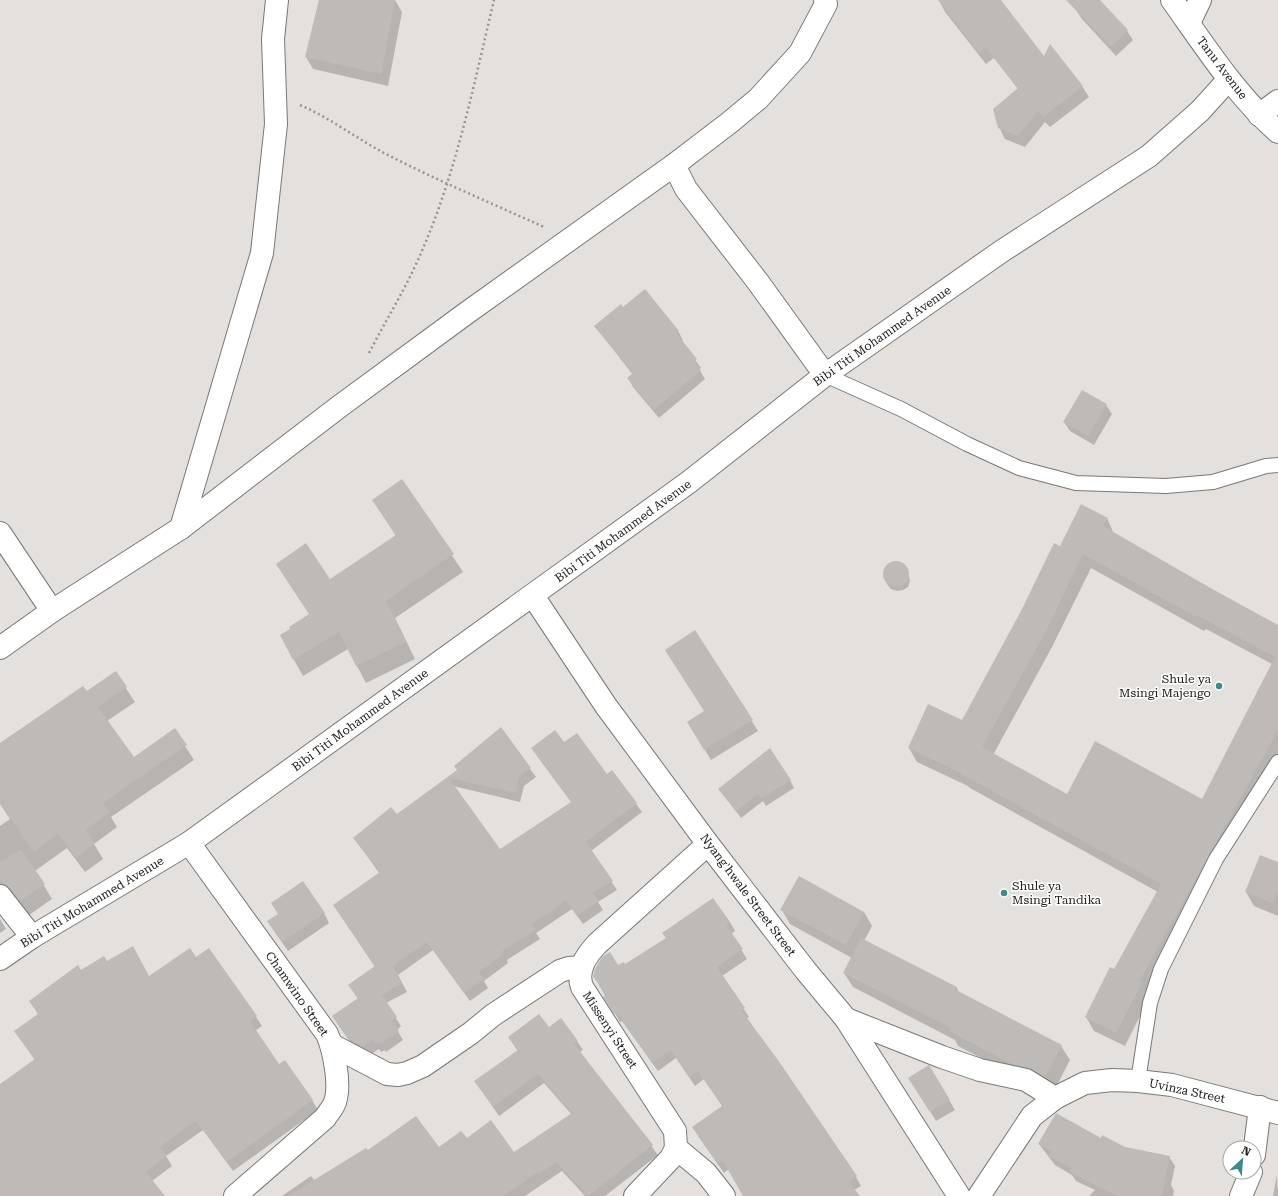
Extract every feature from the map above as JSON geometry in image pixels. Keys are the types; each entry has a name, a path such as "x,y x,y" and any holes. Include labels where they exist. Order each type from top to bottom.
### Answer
{"street":[{"path":"181,528 262,254 276,124 273,38 277,0"},
{"path":"0,648 52,611 181,528 340,406 674,165 758,99 800,53 826,4 825,0"},
{"name":"Tanu Avenue","path":"1172,0 1228,80 1259,115 1278,132"},
{"path":"1189,23 1200,0"},
{"name":"Bibi Titi Mohammed Avenue","path":"0,959 32,937 189,843 689,482 825,375 1002,251 1149,156 1200,111 1228,80"},
{"path":"1259,115 1278,101"},
{"path":"674,165 686,189 758,282 825,375"},
{"path":"0,533 52,611"},
{"name":"Nyang'hwale Street Street","path":"533,596 606,706 708,844 806,971 846,1019 959,1196"},
{"name":"Chamwino Street","path":"189,843 327,1034 332,1045 336,1083 335,1102 325,1118 316,1128 235,1196"},
{"path":"332,1045 387,1074 398,1075 423,1066 505,1006 560,971 569,968 582,967 588,954 598,944 708,844"},
{"path":"0,896 32,937"},
{"name":"Missenyi Street","path":"582,967 580,979 582,987 668,1117 675,1131 676,1148"},
{"path":"846,1019 942,1057 980,1070 1026,1080 1055,1098"},
{"name":"Uvinza Street","path":"979,1196 1032,1116 1055,1098 1085,1083 1112,1080 1172,1085 1269,1110"},
{"path":"1259,1140 1269,1110"},
{"path":"635,1196 670,1158 676,1148 706,1173 724,1196"},
{"path":"1241,1196 1248,1180"}],"lane":[{"path":"825,375 901,409 967,444 1019,468 1040,475 1076,483 1166,486 1213,482 1266,466 1278,464"},
{"path":"1138,1081 1150,1002 1161,968 1216,859 1278,762"}],"path":[{"path":"366,358 417,261 447,184 466,117 494,0"},
{"path":"274,94 319,113 383,153 447,184 571,238"}],"building":[{"path":"319,0 395,0 381,74 305,57"},
{"path":"938,0 1001,0 1044,56 1050,44 1083,86 1043,117 1038,111 1018,136 998,128 993,109 1018,88 986,48 979,53"},
{"path":"1066,0 1100,0 1128,30 1111,47"},
{"path":"645,289 679,331 676,333 697,359 694,361 701,370 654,410 627,378 633,373 594,326 621,304 623,307"},
{"path":"1082,390 1107,404 1088,436 1063,422"},
{"path":"402,479 454,554 386,601 406,642 356,666 339,632 293,660 280,635 290,629 289,627 309,614 276,564 306,543 330,579 396,535 372,500"},
{"path":"1081,504 1108,518 1103,526 1278,625 1278,730 1139,982 1142,983 1116,1033 1085,1017 1110,967 1114,969 1161,884 961,773 908,748 928,704 962,720 1021,611 1054,543 1060,546","holes":["1083,554 1196,617 1197,615 1275,657 1202,799 1095,741 1067,794 982,747 1045,633"]},
{"path":"896,561 905,565 909,574 905,583 896,587 887,583 883,574 887,565"},
{"path":"695,630 753,720 704,750 687,722 704,711 665,650"},
{"path":"116,671 127,687 98,707 134,757 175,728 187,745 103,803 110,812 85,830 95,844 76,858 58,834 34,852 0,803 0,743 83,686 87,691"},
{"path":"501,727 531,768 519,777 516,793 449,778 500,849 571,802 531,748 555,730 564,742 577,733 607,774 612,770 637,803 586,842 613,881 593,893 599,901 577,916 566,901 532,924 536,930 502,951 504,954 479,972 484,979 464,993 427,942 393,966 402,983 382,995 397,1017 392,1021 399,1031 380,1044 379,1042 376,1044 373,1040 363,1047 348,1039 332,1016 358,998 348,985 375,966 333,905 380,872 353,838 391,807 397,814 457,770 454,766"},
{"path":"770,748 791,780 761,799 758,794 736,811 718,789"},
{"path":"21,849 45,884 20,901 10,888 0,881 0,862"},
{"path":"1260,855 1278,862 1278,890 1272,903 1245,892"},
{"path":"799,876 864,912 846,945 780,910"},
{"path":"303,881 325,913 282,942 267,921 278,914 271,903"},
{"path":"713,898 730,922 726,925 743,949 717,967 745,1008 741,1010 778,1060 857,1176 849,1182 860,1196 743,1196 723,1161 718,1164 692,1127 722,1106 698,1071 689,1077 671,1050 652,1063 617,1012 614,1014 603,997 606,995 593,976 602,957 610,952 618,965 624,962 625,964 666,938 662,933"},
{"path":"861,938 957,987 956,990 1062,1045 1045,1077 1029,1068 1011,1064 949,1031 951,1028 843,973"},
{"path":"133,946 149,976 190,948 196,957 209,948 257,1016 250,1021 279,1064 285,1060 313,1100 227,1162 196,1121 160,1147 167,1156 146,1172 165,1196 0,1196 0,1084 35,1059 14,1031 38,1014 29,1001 78,965 81,970 104,956 107,961"},
{"path":"539,1014 549,1027 561,1018 578,1041 574,1044 653,1145 588,1196 556,1162 539,1174 538,1172 503,1196 288,1196 366,1148 368,1150 416,1116 439,1147 461,1131 467,1138 491,1120 514,1152 572,1113 538,1074 493,1107 474,1081 518,1050 508,1037"},
{"path":"929,1065 950,1100 930,1112 908,1078"},
{"path":"1056,1113 1101,1138 1102,1135 1125,1147 1170,1156 1162,1196 1116,1196 1070,1172 1071,1168 1048,1156 1051,1151 1038,1144"}],"place":[{"name":"Shule ya Msingi Majengo","path":"1219,686"},
{"name":"Shule ya Msingi Tandika","path":"1004,893"}]}
